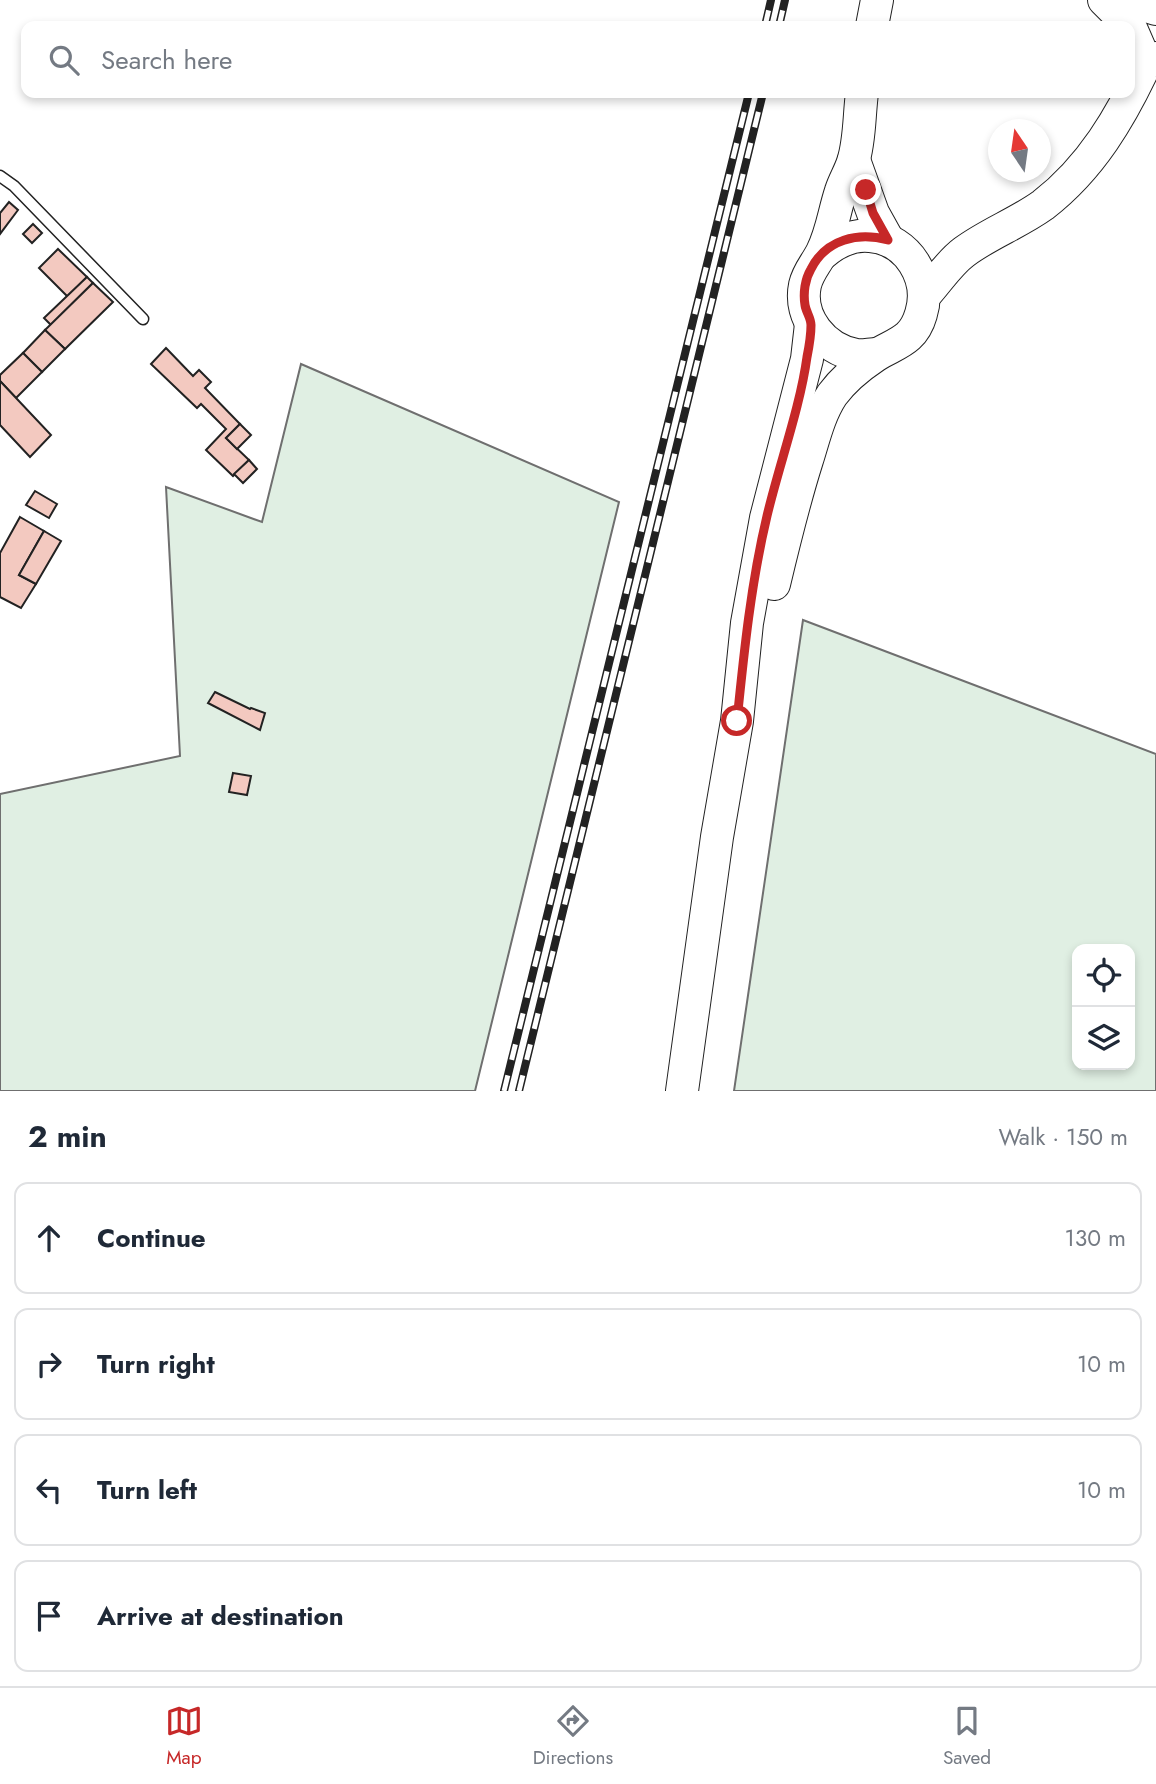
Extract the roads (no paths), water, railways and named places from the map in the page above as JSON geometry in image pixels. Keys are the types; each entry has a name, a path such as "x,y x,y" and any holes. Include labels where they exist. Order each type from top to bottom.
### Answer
{"main road":[{"path":"873,21 877,0"},
{"path":"1104,0 1125,21"},
{"path":"1127,0 1156,9"},
{"path":"1135,34 1151,61 1135,89"},
{"path":"861,98 854,160 822,254 811,269 805,286 805,306 811,324 823,339 839,350 858,355 877,354"},
{"path":"924,296 963,252 1018,222 1066,185 1112,129 1130,98"},
{"path":"737,721 818,422 833,394 852,373 877,354 896,346 911,333 921,316 924,296 922,278 914,262 895,245 873,213 854,160"},
{"path":"822,254 836,243 853,237 870,236 925,253 963,252"},
{"path":"682,1091 717,837 737,721 747,624 764,532 807,359 811,324"}],"lane":[{"path":"0,176 14,186 143,318"}],"railway":[{"path":"766,21 771,0"},
{"path":"780,21 785,0"},
{"path":"504,1091 748,98"},
{"path":"519,1091 762,98"}]}
